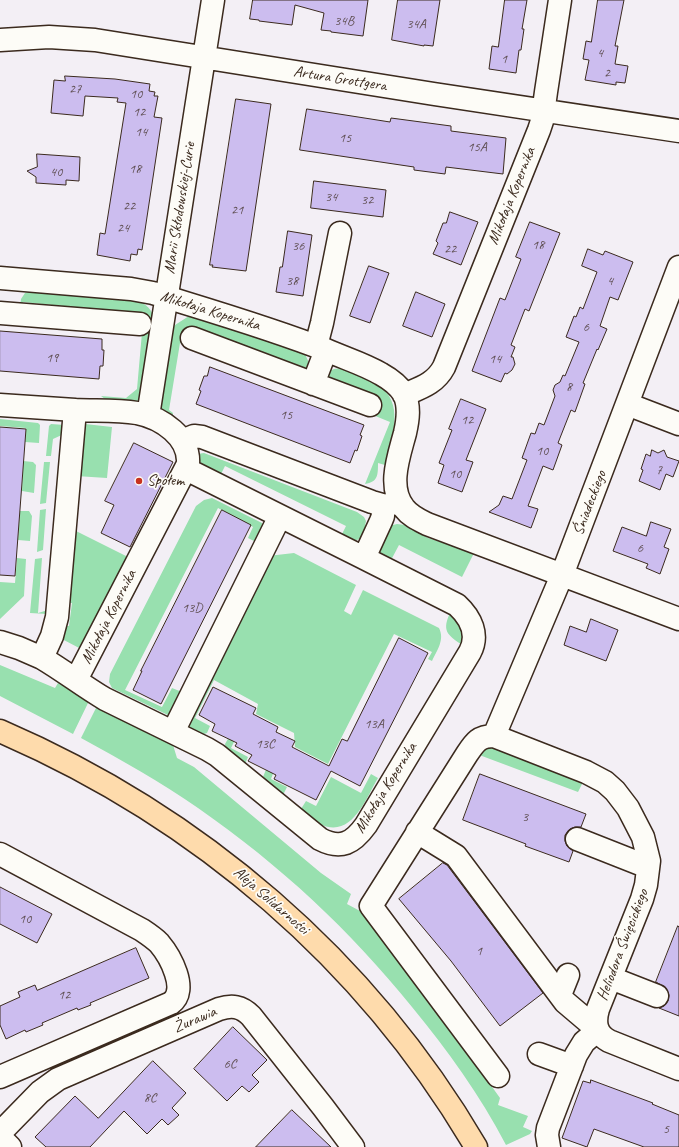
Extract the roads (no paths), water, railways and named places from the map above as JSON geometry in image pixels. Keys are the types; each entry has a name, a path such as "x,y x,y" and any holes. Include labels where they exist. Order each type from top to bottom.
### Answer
{"main road":[{"name":"Aleja Solidarności","path":"0,731 76,767 166,820 230,866 274,902 321,946 391,1024 425,1068 476,1147"}],"street":[{"name":"Marii Skłodowskiej-Curie","path":"148,416 213,0"},
{"name":"Mikołaja Kopernika","path":"7,279 131,289 167,297 270,330 348,359 382,374 393,382 404,395 428,385 435,380 444,367 538,130 543,111 560,0"},
{"name":"Artura Grottgera","path":"0,40 49,36 110,42 543,111 679,131"},
{"path":"313,384 321,348 322,323 340,233"},
{"name":"Śniadeckiego","path":"494,736 562,575 679,267"},
{"path":"7,279 6,313 140,324"},
{"path":"192,338 370,405"},
{"path":"364,558 383,516 396,492 396,475 408,414 404,395"},
{"path":"627,404 679,424"},
{"name":"Mikołaja Kopernika","path":"0,405 137,413 148,416 175,432 182,441 187,452 188,458 186,469 76,680"},
{"path":"42,658 52,636 57,617 75,410"},
{"path":"182,441 194,436 202,437 391,503 404,508 410,514 426,524 679,619"},
{"name":"Mikołaja Kopernika","path":"0,642 42,658 105,699 218,756 320,839 335,845 354,839 366,826 470,652 474,640 473,632 467,616 457,605 186,469"},
{"path":"172,732 280,516"},
{"path":"494,736 485,736 476,741 371,906 498,1076"},
{"name":"Heliodora Święcickiego","path":"494,736 586,772 610,786 628,808 636,822 647,849 648,867 646,885 642,899 597,1014 596,1019 598,1030"},
{"path":"417,832 456,856 565,1002 598,1030 600,1034 609,1041 679,1069"},
{"path":"577,839 648,867"},
{"name":"Żurawia","path":"0,854 154,938 168,955 176,974 179,988 177,997 171,1003 0,1077"},
{"path":"560,995 568,975"},
{"path":"611,978 657,996"},
{"name":"Żurawia","path":"0,1133 37,1094 58,1079 219,1010 234,1006 239,1007 251,1016 353,1147"},
{"path":"549,1147 547,1135 548,1128 576,1055 584,1042 598,1030"},
{"path":"539,1054 572,1066"},
{"path":"0,1137 10,1147"}],"place":[{"name":"Społem","path":"139,481"}]}
